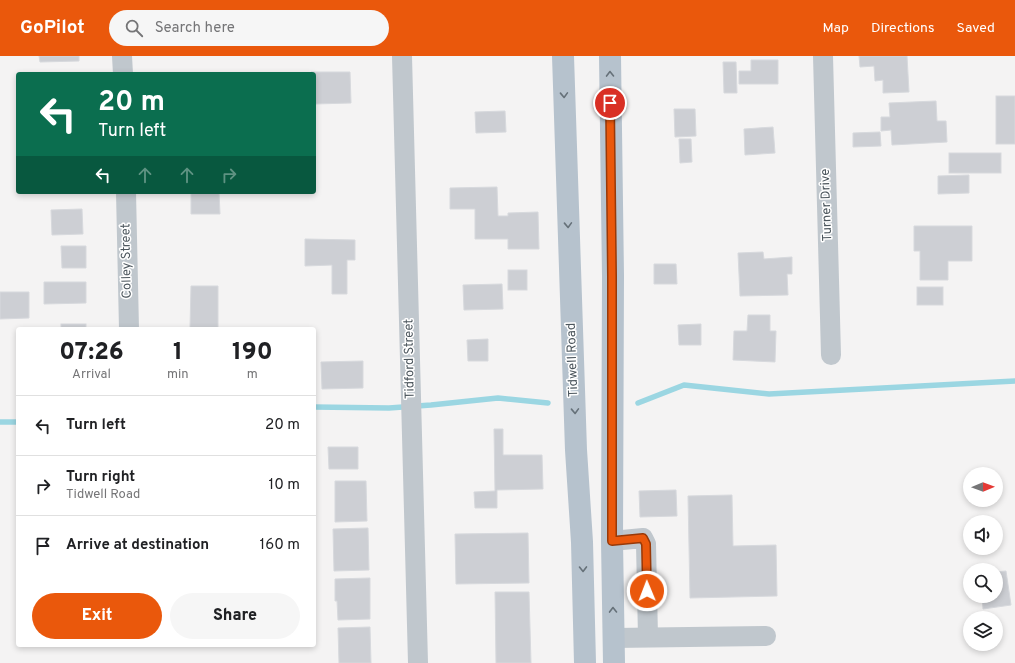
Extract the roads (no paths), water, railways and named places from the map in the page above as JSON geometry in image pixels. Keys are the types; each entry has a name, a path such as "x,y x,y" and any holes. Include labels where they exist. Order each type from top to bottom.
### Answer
{"main road":[{"name":"Tidwell Road","path":"563,56 576,450 582,542 585,663"},
{"path":"610,56 614,663"},
{"path":"582,542 612,541"}],"street":[{"path":"122,56 123,72"},
{"name":"Tidford Street","path":"402,56 418,663"},
{"name":"Turner Drive","path":"823,56 831,354"},
{"name":"Colley Street","path":"126,194 129,327"},
{"path":"612,541 643,538 646,544 648,638"},
{"path":"614,638 766,636"}],"waterway":[{"path":"638,403 684,385 769,394 1015,381"},
{"path":"316,407 389,408 498,398 548,403"},
{"path":"0,422 16,422"}]}
